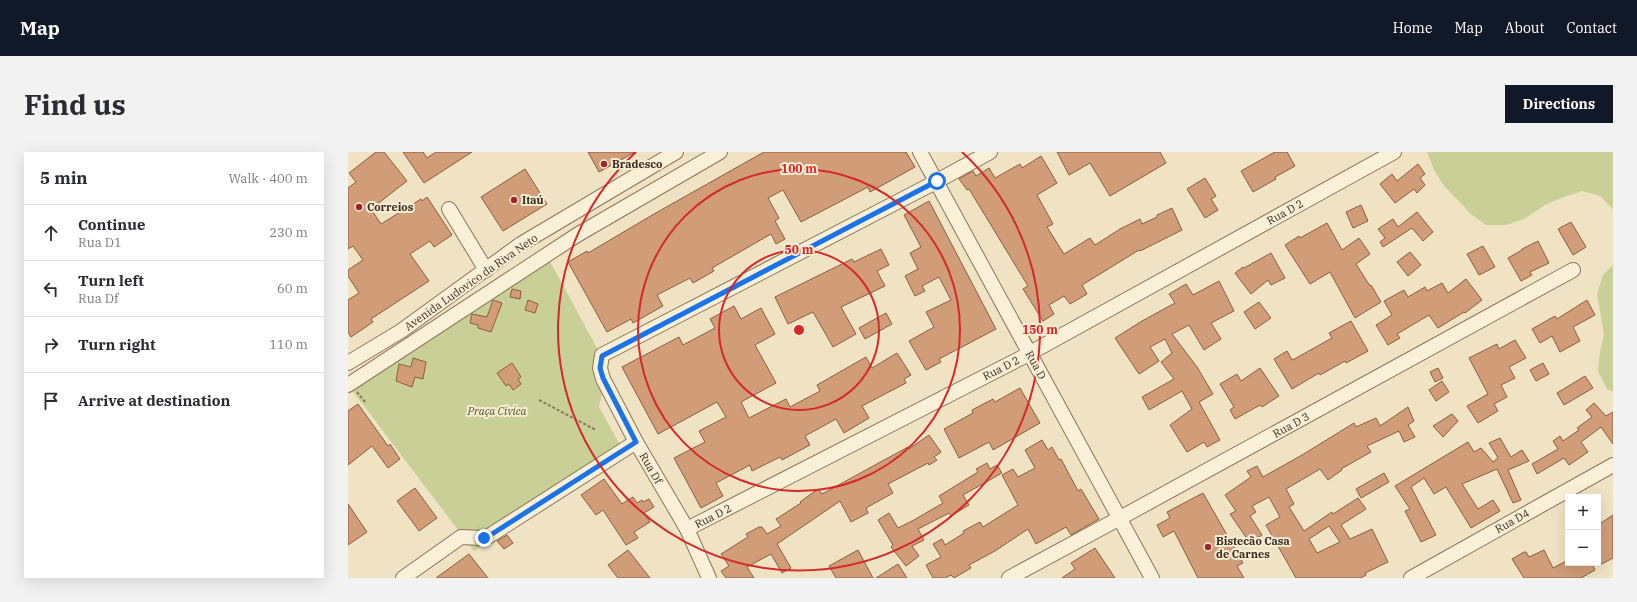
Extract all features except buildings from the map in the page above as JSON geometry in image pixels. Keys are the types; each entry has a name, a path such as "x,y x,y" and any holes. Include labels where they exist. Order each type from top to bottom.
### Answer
{"street":[{"name":"Avenida Ludovico da Riva Neto","path":"348,363 402,331 521,244 676,152"},
{"path":"348,385 577,235 720,152"},
{"name":"Rua D","path":"920,152 1152,578"},
{"path":"937,181 990,152"},
{"name":"Rua D 2","path":"687,530 1030,353 1394,152"},
{"name":"Rua Df","path":"709,578 687,530 636,442 603,378 600,368 602,356 937,181"},
{"path":"449,209 486,270"},
{"name":"Rua D 3","path":"1009,578 1573,270"},
{"path":"403,578 462,537 482,538 489,536 636,442"},
{"name":"Rua D4","path":"1411,578 1613,465"}],"path":[{"path":"539,400 596,430"}],"green space":[{"path":"1427,152 1613,152 1613,209 1600,196 1582,191 1545,205 1524,219 1506,225 1486,225 1471,214 1444,186 1434,170"},
{"name":"Praça Cívica","path":"546,254 598,350 597,356 592,365 602,394 599,407 623,450 474,551 348,385"},
{"path":"1613,265 1613,392 1607,389 1598,371 1604,334 1597,294 1603,275"}],"place":[{"name":"Bradesco","path":"604,164"},
{"name":"Itaú","path":"514,200"},
{"name":"Correios","path":"359,207"},
{"name":"Bistecão Casa de Carnes","path":"1208,547"}],"route":[{"path":"484,538 636,442 603,378 600,368 602,356 937,181"}]}
